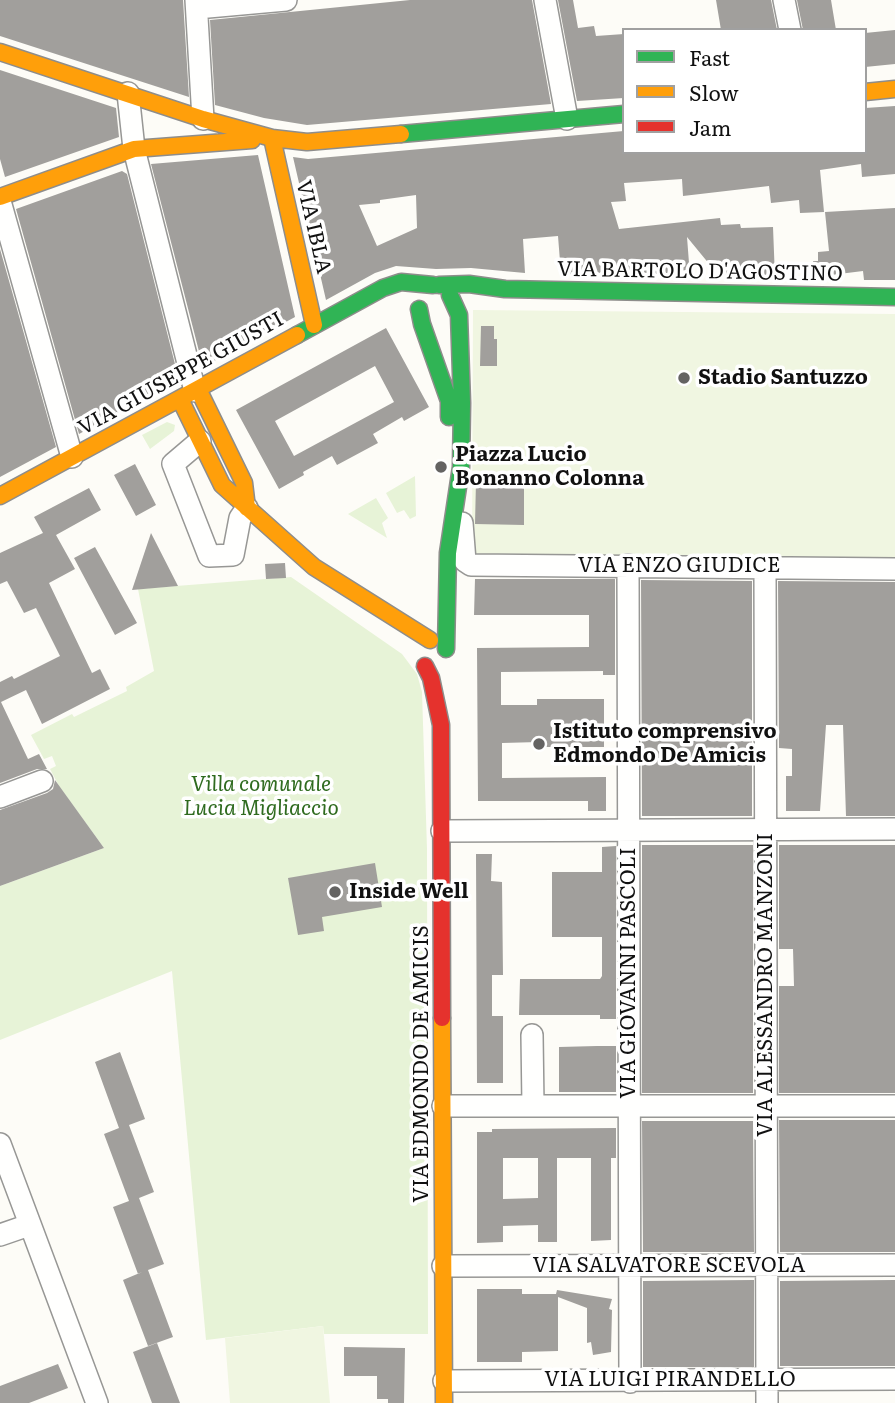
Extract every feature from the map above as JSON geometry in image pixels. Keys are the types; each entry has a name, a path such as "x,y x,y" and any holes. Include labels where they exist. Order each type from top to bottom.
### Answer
{"main road":[{"path":"0,52 204,119 272,138 307,142 622,114"},
{"path":"867,92 895,89"},
{"path":"0,199 134,149 272,138"},
{"name":"VIA IBLA","path":"272,138 314,325"},
{"path":"383,288 401,282 431,305 449,401 449,451 439,545 437,643"},
{"path":"431,305 470,284 505,289"},
{"path":"383,288 458,315 462,403 461,467 437,643"},
{"name":"VIA GIUSEPPE GIUSTI","path":"0,496 383,288"},
{"path":"431,305 505,289"},
{"name":"VIA BARTOLO D'AGOSTINO","path":"505,289 895,297"},
{"path":"191,393 200,441 222,485 306,560 349,591 437,643 447,655 442,666 425,666"},
{"path":"191,393 244,483 247,508"},
{"path":"349,591 410,646"},
{"path":"437,643 420,649 419,656 433,687 441,725"},
{"path":"441,725 447,701 446,670"},
{"name":"VIA EDMONDO DE AMICIS","path":"441,725 444,1403"}],"street":[{"path":"204,119 197,4 286,0"},
{"path":"545,0 568,119"},
{"path":"784,0 790,28"},
{"path":"128,93 134,149 191,393"},
{"path":"0,199 72,457"},
{"path":"200,441 173,464 209,556 233,555 240,517 247,508"},
{"name":"VIA ENZO GIUDICE","path":"461,467 465,561 471,565 895,569"},
{"name":"VIA GIOVANNI PASCOLI","path":"628,565 630,1382"},
{"name":"VIA ALESSANDRO MANZONI","path":"765,566 767,1403"},
{"path":"0,797 42,781"},
{"path":"442,831 895,829"},
{"path":"532,1035 533,1106"},
{"path":"443,1106 895,1106"},
{"path":"0,1144 97,1403"},
{"path":"0,1235 29,1225"},
{"name":"VIA SALVATORE SCEVOLA","path":"443,1266 895,1265"},
{"name":"VIA LUIGI PIRANDELLO","path":"444,1381 895,1379"}],"green space":[{"name":"Stadio Santuzzo","path":"473,310 895,314 895,559 472,556"},
{"path":"167,422 175,425 174,431 150,449 142,435"},
{"path":"415,476 416,516 410,519 404,510 397,513 386,493"},
{"path":"376,498 388,518 382,523 387,538 348,514"},
{"name":"Villa comunale Lucia Migliaccio","path":"291,577 402,654 417,674 422,692 427,849 428,1334 324,1334 323,1326 206,1340 172,971 0,1040 0,886 104,848 59,786 50,769 56,766 52,756 44,759 31,735 127,691 126,687 154,671 138,589"},
{"path":"323,1326 330,1403 230,1403 225,1338"}],"building":[{"path":"0,0 183,0 189,97 0,36"},
{"path":"410,0 532,0 551,104 307,125 264,118 215,105 210,20"},
{"path":"558,0 573,0 578,28 594,26 596,36 622,34 622,98 577,101"},
{"path":"716,0 771,0 777,28 721,28"},
{"path":"797,0 831,0 836,28 803,28"},
{"path":"895,30 895,64 867,67 867,33"},
{"path":"0,70 116,108 119,137 5,177 0,159"},
{"path":"895,106 895,174 862,177 861,164 820,170 824,212 800,213 799,200 771,203 769,186 683,196 682,179 624,183 626,201 611,202 619,229 720,218 721,225 740,224 741,228 773,227 775,278 725,277 724,263 710,265 687,237 690,276 561,274 558,236 523,239 525,273 396,266 375,273 326,300 293,157 308,159 622,131 622,154 867,154 867,108","holes":["416,195 417,228 377,246 359,205"]},
{"path":"258,155 295,317 203,367 151,164"},
{"path":"122,171 127,174 179,380 79,434 16,209"},
{"path":"895,208 895,280 864,280 863,271 831,275 831,279 815,279 813,261 818,261 818,252 829,251 825,212"},
{"path":"0,249 56,447 0,477"},
{"path":"481,326 494,326 497,366 480,366"},
{"path":"386,328 429,407 404,421 402,417 373,434 378,443 337,465 332,456 279,489 236,410","holes":["375,366 394,402 294,456 275,421"]},
{"path":"135,464 156,505 136,516 114,475"},
{"path":"476,481 524,481 524,525 475,524"},
{"path":"89,488 101,510 56,535 75,569 49,583 92,673 100,669 110,689 42,724 26,690 1,702 28,759 39,754 47,769 37,769 0,783 0,682 12,676 14,679 60,656 36,608 24,613 7,581 0,584 0,553 43,533 34,517"},
{"path":"151,533 178,586 132,590"},
{"path":"95,547 137,623 115,635 74,558"},
{"path":"285,563 286,578 266,579 265,564"},
{"path":"475,579 615,579 615,675 603,675 603,671 501,672 501,705 537,705 537,699 604,699 604,747 539,747 539,742 502,743 502,778 606,777 606,811 588,811 588,801 478,801 477,648 589,647 589,615 474,615"},
{"path":"641,580 752,581 752,816 642,816"},
{"path":"778,581 895,582 895,816 846,816 843,725 826,725 820,811 786,811 786,776 792,776 792,749 779,748"},
{"path":"55,780 104,848 0,886 0,810 47,793 53,789"},
{"path":"642,845 753,845 753,1093 642,1093"},
{"path":"779,845 895,845 895,1093 779,1093 779,986 794,986 793,949 779,949"},
{"path":"616,846 616,1019 600,1019 600,1015 519,1015 520,979 600,979 602,976 602,937 552,937 552,872 602,872 602,847"},
{"path":"476,854 492,854 491,881 502,882 503,975 492,975 492,1016 503,1016 503,1083 477,1083"},
{"name":"Inside Well","path":"375,863 382,907 322,917 324,931 298,935 288,878"},
{"path":"616,1046 616,1092 559,1092 559,1047"},
{"path":"120,1052 145,1119 129,1125 154,1192 139,1198 164,1264 148,1270 173,1337 148,1346 123,1280 138,1274 113,1207 129,1201 104,1134 119,1128 95,1062"},
{"path":"779,1120 895,1120 895,1252 780,1252"},
{"path":"642,1121 753,1121 754,1252 643,1252"},
{"path":"616,1128 616,1158 611,1158 611,1240 591,1241 591,1158 557,1158 557,1242 538,1242 538,1225 503,1226 503,1242 477,1243 477,1132 492,1132 492,1129","holes":["503,1158 538,1158 538,1198 503,1199"]},
{"path":"754,1280 754,1367 643,1367 643,1281"},
{"path":"895,1280 895,1366 780,1366 780,1281"},
{"path":"477,1289 522,1289 522,1294 556,1294 557,1290 612,1299 609,1309 612,1310 611,1352 593,1355 591,1342 587,1343 587,1308 558,1297 558,1351 522,1352 522,1362 477,1362"},
{"path":"157,1343 180,1403 152,1403 133,1352"},
{"path":"344,1347 405,1348 404,1403 388,1403 388,1399 377,1399 377,1376 344,1376"},
{"path":"58,1364 68,1388 29,1403 0,1403 0,1386"}],"traffic: fast":[{"path":"401,134 622,114"},
{"path":"297,335 383,288 401,282 433,285"},
{"path":"439,285 469,284 505,289 895,297"},
{"path":"446,649 448,553 461,467 462,403 459,315 450,295"},
{"path":"419,309 449,401 449,417"}],"traffic: slow":[{"path":"0,52 203,119 272,138 307,142 401,134"},
{"path":"867,92 895,89"},
{"path":"272,138 314,325"},
{"path":"0,197 134,149 252,140"},
{"path":"0,496 297,335"},
{"path":"198,389 244,483 247,508"},
{"path":"180,399 222,485 314,567 430,640"},
{"path":"442,1018 444,1403"}],"traffic: jam":[{"path":"425,666 431,678 441,725 442,1018"}],"place":[{"name":"Stadio Santuzzo","path":"684,378"},
{"name":"Piazza Lucio Bonanno Colonna","path":"441,467"},
{"name":"Istituto comprensivo Edmondo De Amicis","path":"539,744"},
{"name":"Inside Well","path":"335,892"}]}
